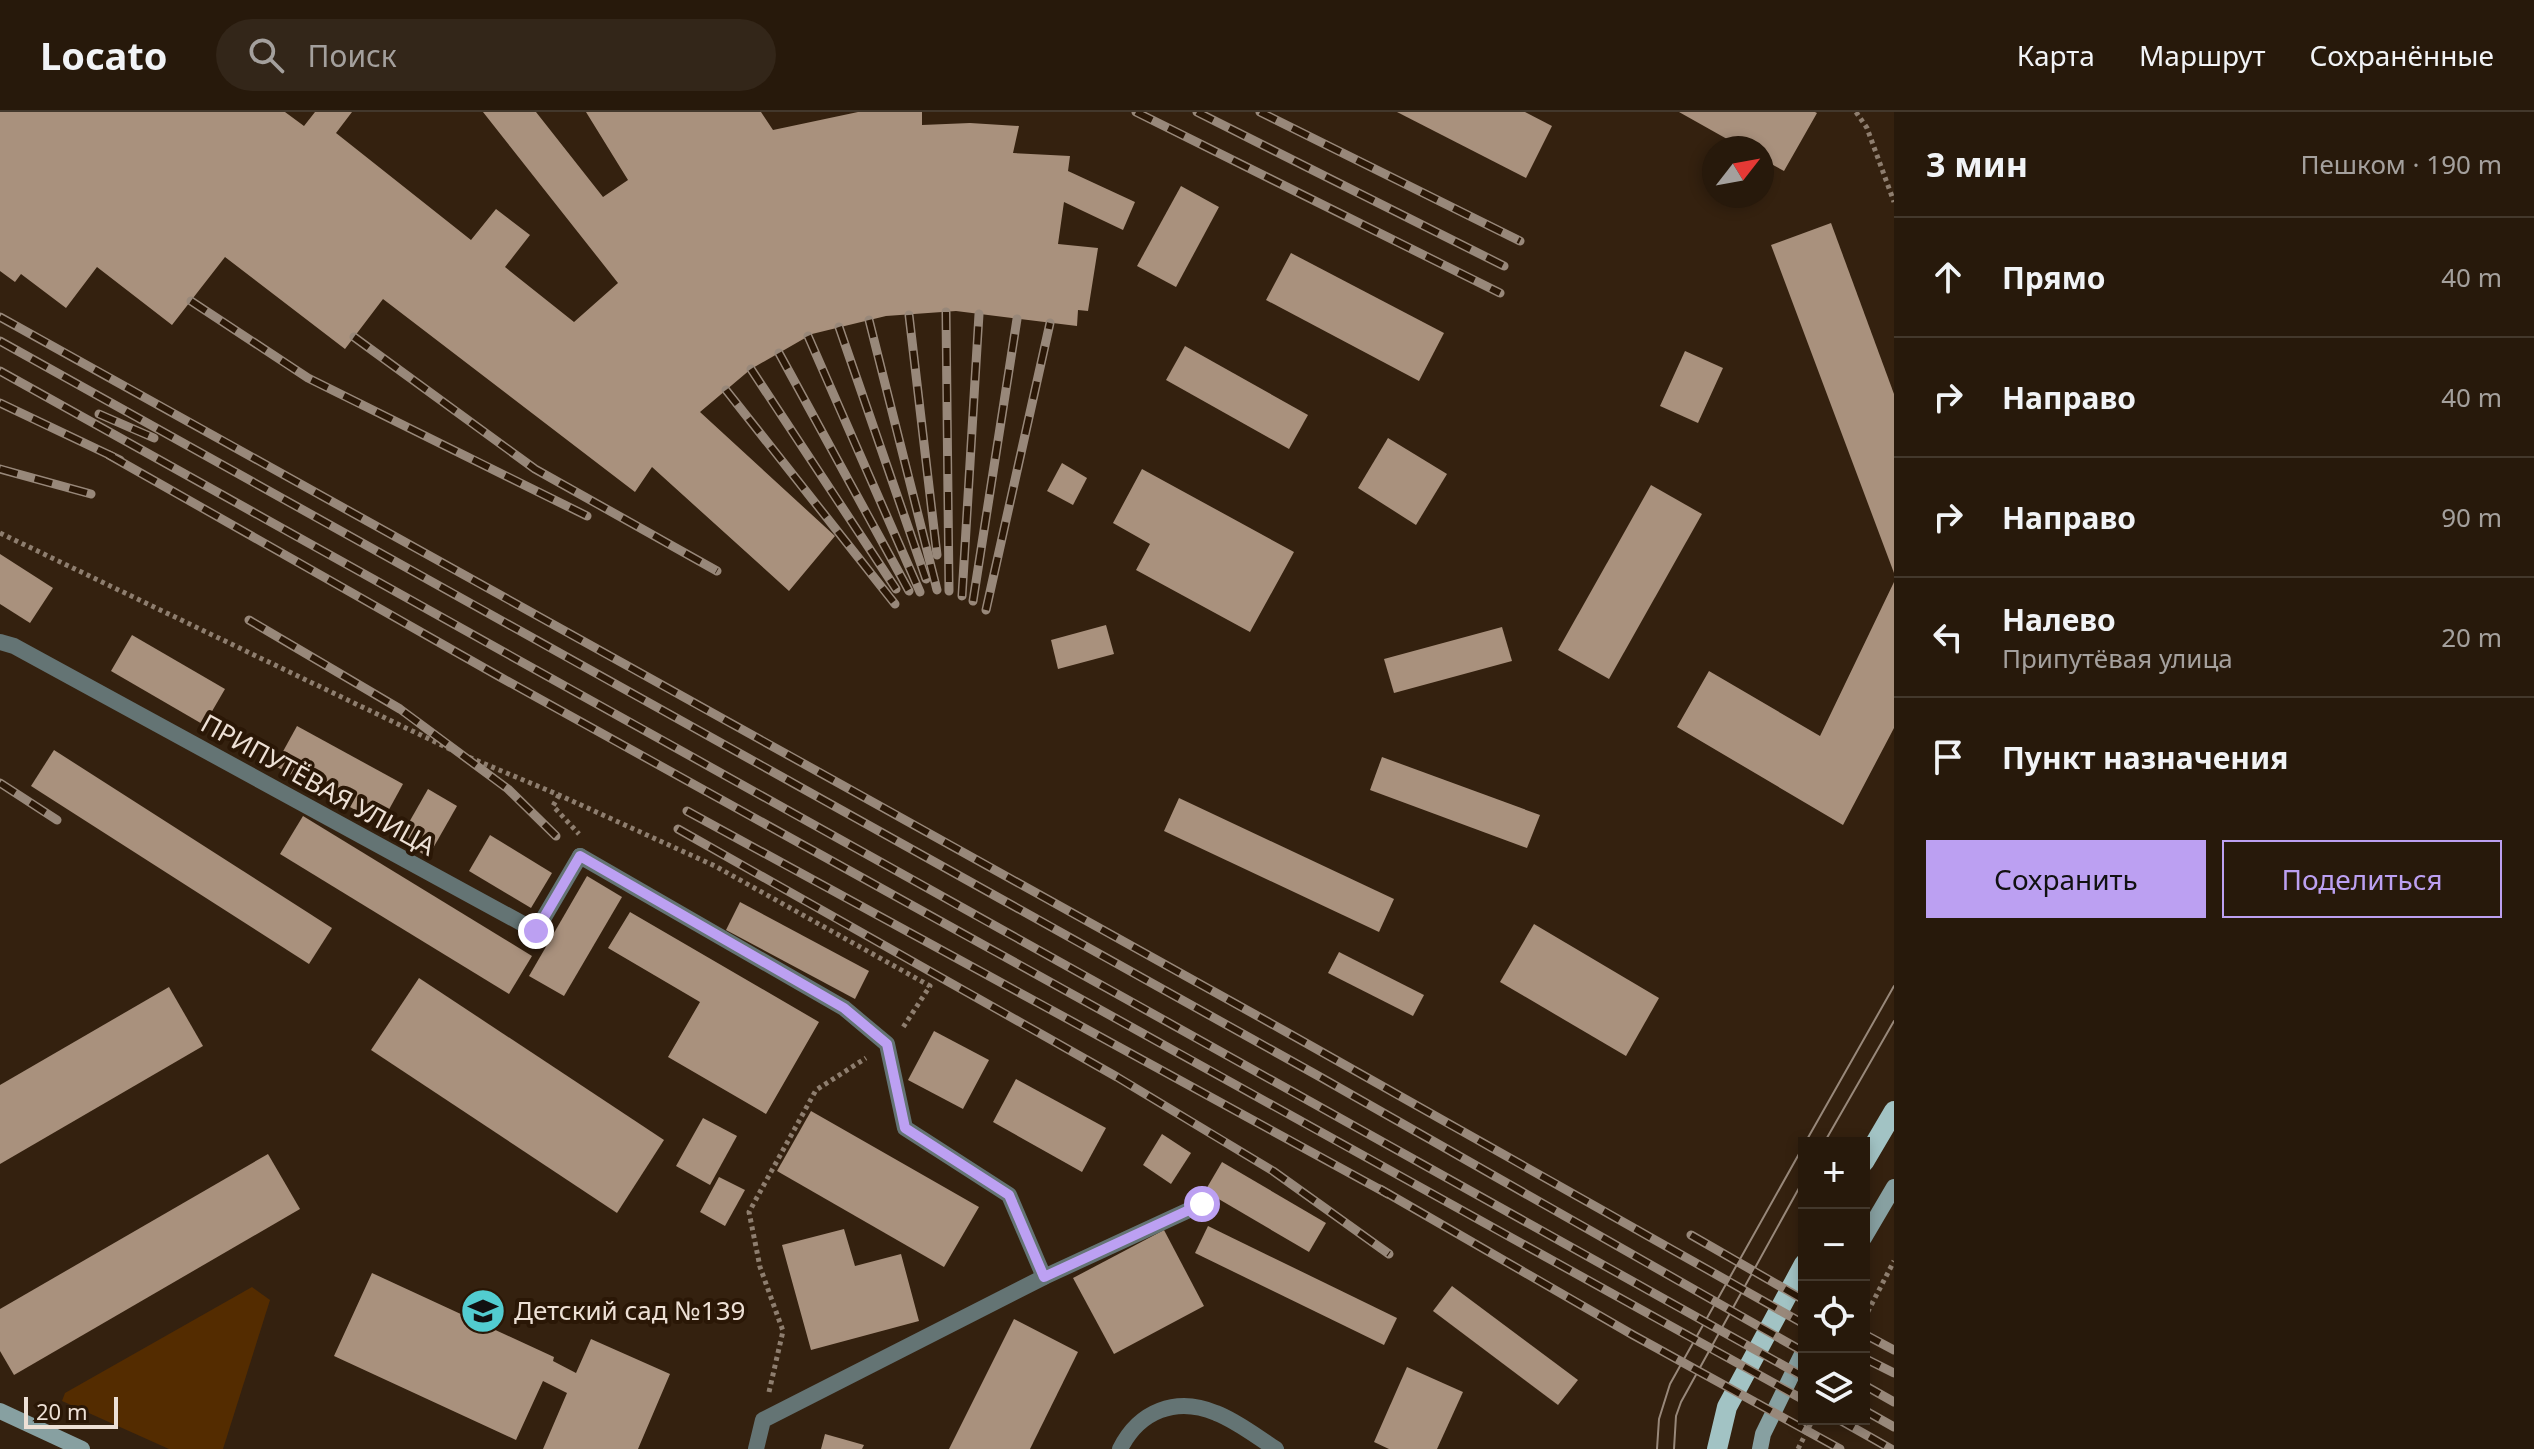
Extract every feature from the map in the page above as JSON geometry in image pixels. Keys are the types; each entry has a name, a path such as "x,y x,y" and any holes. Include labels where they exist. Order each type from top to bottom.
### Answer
{"main road":[{"path":"1870,1152 1894,1111"},
{"path":"1870,1228 1894,1187"},
{"path":"1717,1449 1727,1407 1798,1275"},
{"path":"1760,1449 1763,1434 1803,1353"},
{"path":"0,1411 82,1449"}],"street":[{"name":"ПРИПУТЁВАЯ УЛИЦА","path":"0,642 14,646 536,931 580,856"},
{"path":"580,856 844,1008 887,1044 905,1128 1009,1195 1044,1277"},
{"path":"756,1449 763,1420 1044,1277 1202,1204"},
{"path":"1120,1449 1127,1434 1154,1411 1184,1406 1216,1413 1276,1449"}],"path":[{"path":"1856,112 1867,128 1894,202"},
{"path":"559,795 553,806 584,840 580,856"},
{"path":"1870,1307 1894,1261"},
{"path":"1798,1449 1810,1425"}],"shaded area":[{"path":"252,1287 270,1300 223,1449 169,1449 62,1401 65,1393"}],"building":[{"path":"0,112 285,112 304,126 315,112 352,112 336,133 471,240 496,209 530,235 505,267 574,322 618,283 483,112 536,112 603,197 628,180 586,112 761,112 773,130 858,112 922,112 922,125 970,123 1019,126 1013,153 1070,156 1068,171 1135,202 1123,230 1064,202 1058,244 1098,248 1088,311 1078,310 1077,326 956,311 886,316 812,334 751,369 700,412 835,536 789,591 652,467 635,492 383,299 345,349 225,257 172,325 97,267 66,308 21,274 15,282 0,271"},
{"path":"1397,112 1525,112 1552,126 1526,178"},
{"path":"1679,112 1817,113 1784,171 1774,166 1774,136 1722,136"},
{"path":"1181,186 1219,207 1176,287 1137,266"},
{"path":"1831,223 1894,394 1894,573 1771,245"},
{"path":"1291,253 1444,333 1419,381 1266,300"},
{"path":"1185,346 1308,415 1289,449 1166,380"},
{"path":"1685,351 1723,368 1698,423 1660,406"},
{"path":"1388,438 1447,474 1416,525 1358,488"},
{"path":"1062,463 1087,478 1073,505 1047,491"},
{"path":"1142,469 1294,552 1250,632 1136,570 1150,544 1113,523"},
{"path":"1651,485 1702,514 1609,679 1558,650"},
{"path":"0,554 53,588 30,623 0,604"},
{"path":"1894,582 1894,728 1843,825 1677,727 1709,671 1820,736"},
{"path":"1106,625 1114,654 1058,669 1051,640"},
{"path":"1502,627 1512,661 1394,693 1384,659"},
{"path":"132,635 225,689 204,725 111,671"},
{"path":"297,726 403,784 381,824 275,766"},
{"path":"54,750 332,928 309,964 31,786"},
{"path":"1382,757 1540,815 1527,848 1370,790"},
{"path":"428,789 457,806 428,857 399,840"},
{"path":"1179,798 1394,899 1379,932 1164,831"},
{"path":"303,816 532,956 509,994 280,854"},
{"path":"490,835 552,873 531,908 469,871"},
{"path":"587,876 622,897 564,996 529,976"},
{"path":"740,902 869,971 855,999 726,930"},
{"path":"630,912 819,1022 766,1114 668,1057 700,1002 608,948"},
{"path":"1534,924 1659,998 1626,1056 1500,982"},
{"path":"1339,952 1424,995 1413,1016 1328,973"},
{"path":"419,978 664,1140 617,1213 371,1050"},
{"path":"169,987 203,1046 0,1164 0,1085"},
{"path":"934,1031 989,1060 963,1109 908,1080"},
{"path":"1016,1079 1106,1128 1082,1172 993,1122"},
{"path":"811,1111 979,1207 944,1267 777,1171"},
{"path":"703,1118 737,1136 710,1185 676,1166"},
{"path":"1162,1134 1191,1153 1171,1184 1143,1165"},
{"path":"268,1154 300,1209 14,1375 0,1351 0,1309"},
{"path":"1222,1162 1326,1223 1309,1252 1205,1191"},
{"path":"719,1177 745,1190 725,1226 700,1212"},
{"path":"1208,1226 1397,1318 1384,1345 1195,1253"},
{"path":"844,1229 855,1266 901,1254 919,1321 811,1350 782,1245"},
{"path":"1164,1230 1204,1306 1114,1354 1073,1278"},
{"path":"372,1273 554,1357 553,1361 576,1373 591,1339 670,1374 638,1449 543,1449 567,1393 543,1381 516,1440 334,1356"},
{"path":"1452,1286 1578,1380 1558,1405 1433,1311"},
{"path":"1014,1319 1078,1352 1030,1449 949,1449"},
{"path":"1407,1367 1463,1392 1437,1449 1389,1449 1374,1442"},
{"path":"825,1434 864,1445 862,1449 821,1449"}],"tram line":[{"path":"1808,1137 1894,986"},
{"path":"1827,1137 1894,1021"},
{"path":"1657,1449 1659,1419 1670,1384 1798,1156"},
{"path":"1674,1449 1676,1416 1681,1402 1798,1190"}],"railway":[{"path":"1136,112 1500,293"},
{"path":"1197,112 1504,266"},
{"path":"1260,112 1520,241"},
{"path":"191,301 308,378 587,516"},
{"path":"946,312 949,591"},
{"path":"962,596 979,314"},
{"path":"909,315 937,555"},
{"path":"0,317 1281,1029 1798,1321"},
{"path":"973,601 1017,319"},
{"path":"869,320 937,590"},
{"path":"986,610 1050,323"},
{"path":"839,327 926,579"},
{"path":"808,336 920,592"},
{"path":"354,337 535,469 717,571"},
{"path":"0,341 1322,1078 1798,1349"},
{"path":"779,353 909,591"},
{"path":"751,369 896,589"},
{"path":"0,371 1798,1374"},
{"path":"726,390 895,604"},
{"path":"0,403 120,460"},
{"path":"99,414 154,438"},
{"path":"109,455 500,677 1798,1397"},
{"path":"0,469 91,494"},
{"path":"249,620 400,709 508,789 556,836"},
{"path":"0,783 57,820"},
{"path":"687,811 1388,1194"},
{"path":"678,829 1117,1077 1273,1171 1389,1254"},
{"path":"1380,1189 1633,1335 1840,1449"},
{"path":"1691,1235 1798,1297"},
{"path":"1870,1337 1894,1350"},
{"path":"1870,1361 1894,1373"},
{"path":"1870,1388 1894,1402"},
{"path":"1870,1413 1894,1427"},
{"path":"1849,1425 1891,1449"}],"place":[{"name":"Детский сад №139","path":"483,1311"}],"route":[{"path":"536,931 580,856 844,1008 887,1044 905,1128 1009,1195 1044,1277 1202,1204"}]}
